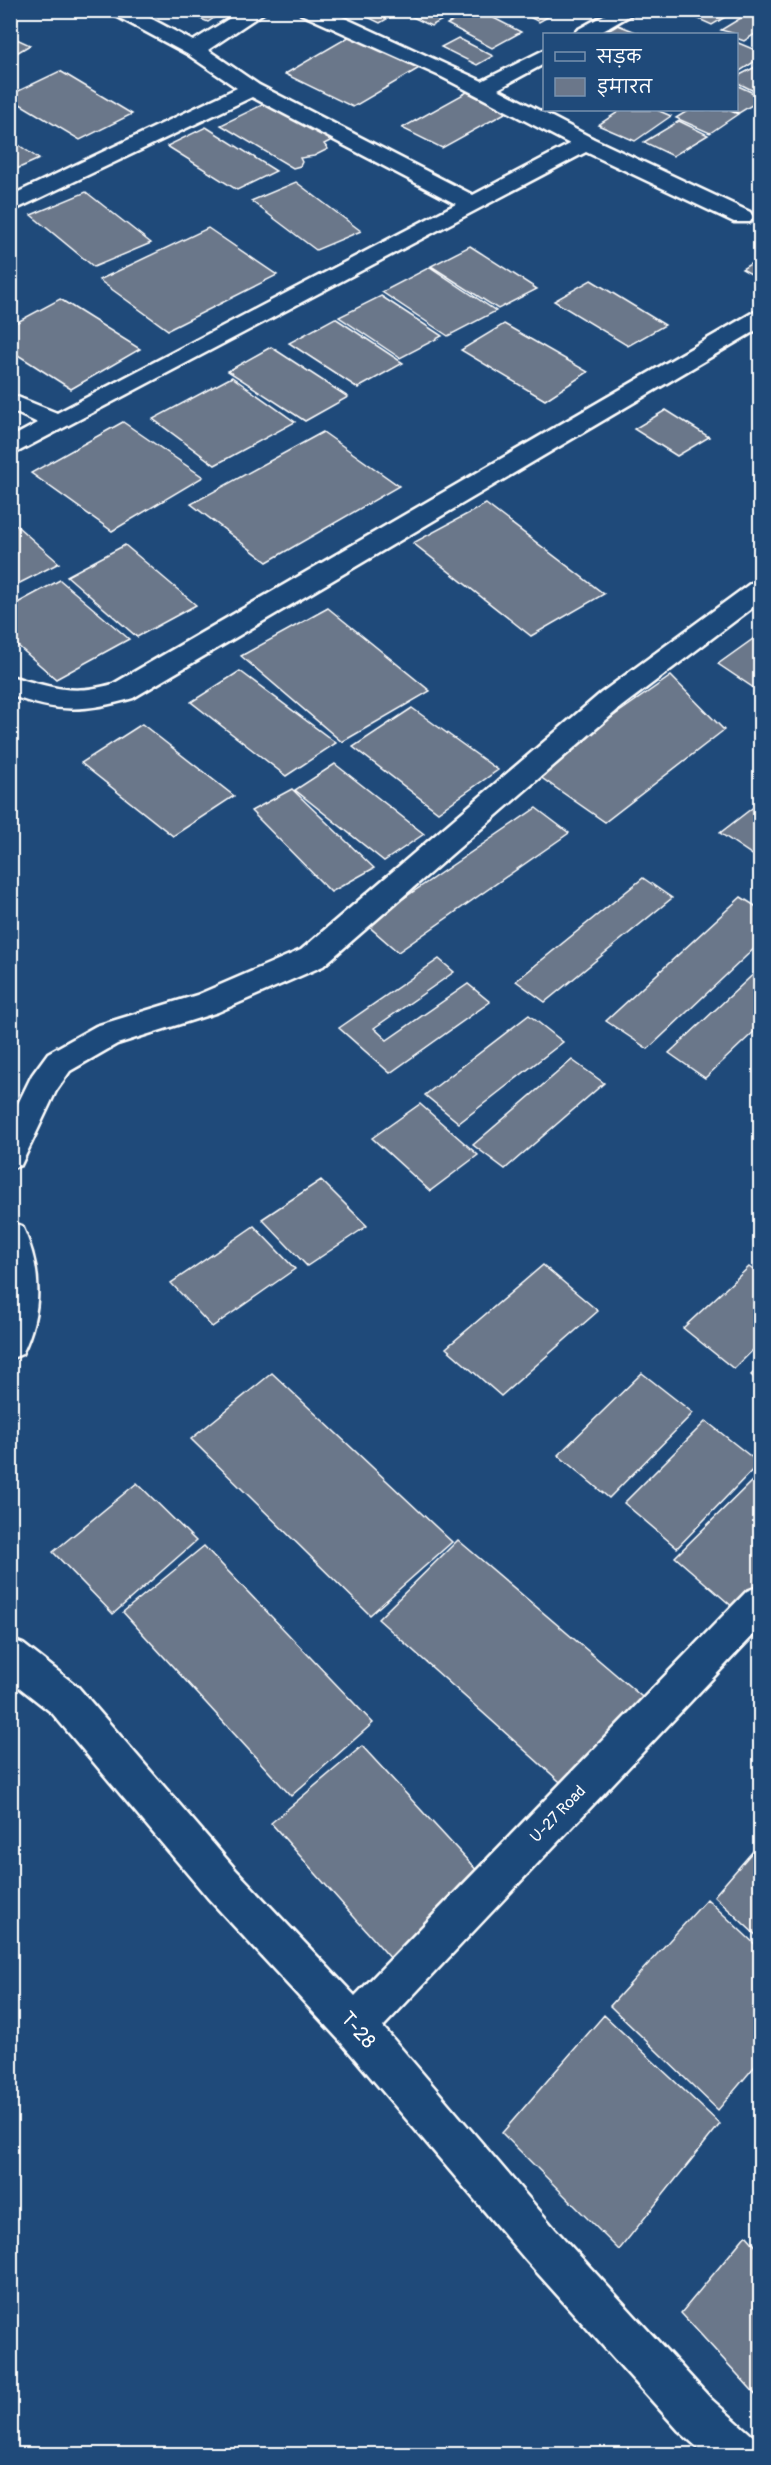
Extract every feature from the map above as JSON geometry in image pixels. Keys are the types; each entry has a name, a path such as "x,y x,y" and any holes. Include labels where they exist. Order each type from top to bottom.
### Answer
{"street":[{"path":"194,50 258,10"},
{"path":"308,10 387,42 484,88 586,144 742,217"},
{"path":"586,33 629,10"},
{"path":"125,14 194,50 252,89 471,203"},
{"path":"484,88 543,57"},
{"path":"10,204 252,89"},
{"path":"10,448 586,144"},
{"path":"10,685 62,702 99,699 123,691 760,318"},
{"path":"10,400 58,423"},
{"path":"10,1156 43,1084 59,1062 108,1035 207,1004 312,958 611,700 760,589"},
{"path":"10,1236 17,1246 21,1265 16,1326 10,1344"},
{"name":"U-27 Road","path":"356,2026 760,1603"},
{"name":"T-28","path":"10,1656 65,1700 222,1884 356,2026 540,2244 695,2415 739,2454"}],"building":[{"path":"179,10 226,10 208,22"},
{"path":"353,10 402,10 380,23"},
{"path":"405,10 461,10 431,26 402,12"},
{"path":"474,10 521,32 492,48 447,24"},
{"path":"516,10 560,10 539,22"},
{"path":"679,10 737,10 712,25"},
{"path":"754,10 760,10 760,31 744,41 738,39 738,33 721,30"},
{"path":"618,25 638,33 605,33"},
{"path":"352,35 421,67 353,107 285,74"},
{"path":"10,36 30,45 10,57"},
{"path":"458,38 493,56 477,65 441,47"},
{"path":"738,43 760,52 760,58 738,72"},
{"path":"759,65 760,94 738,83 738,76"},
{"path":"60,71 132,114 80,140 10,98 10,95"},
{"path":"738,86 760,96 760,100 739,113 734,111 738,111"},
{"path":"467,92 507,112 442,148 402,128"},
{"path":"266,103 332,140 324,144 328,149 314,156 300,158 302,162 300,166 293,168 221,125"},
{"path":"619,111 659,111 671,116 635,141 598,125"},
{"path":"687,111 730,111 738,114 710,133 676,118"},
{"path":"679,121 708,135 673,156 644,142"},
{"path":"206,127 276,171 237,190 167,146"},
{"path":"10,139 39,159 10,172"},
{"path":"296,182 361,231 316,250 251,201"},
{"path":"86,192 151,243 94,267 31,215"},
{"path":"208,228 277,275 168,330 99,280"},
{"path":"470,246 537,289 498,309 431,266"},
{"path":"760,258 760,279 742,269"},
{"path":"430,267 496,311 448,336 382,292"},
{"path":"591,280 665,325 628,346 554,301"},
{"path":"381,296 442,336 400,358 339,317"},
{"path":"60,299 140,349 71,389 10,350 10,326"},
{"path":"335,318 403,363 358,388 289,343"},
{"path":"504,324 588,372 545,400 461,350"},
{"path":"271,347 348,397 305,421 228,371"},
{"path":"232,377 295,422 215,465 153,419"},
{"path":"666,410 709,437 677,456 634,429"},
{"path":"123,422 203,477 112,531 31,473"},
{"path":"323,432 399,486 267,562 191,504"},
{"path":"486,504 604,594 531,636 413,543"},
{"path":"10,520 59,563 10,588"},
{"path":"125,545 196,605 137,637 67,576"},
{"path":"60,580 129,639 56,679 10,639 10,607"},
{"path":"328,608 430,691 342,742 241,656"},
{"path":"760,634 760,692 718,664"},
{"path":"240,671 336,743 286,776 191,702"},
{"path":"671,676 724,730 605,822 533,772"},
{"path":"412,708 498,770 438,812 353,747"},
{"path":"142,724 234,796 173,836 81,763"},
{"path":"335,764 424,834 384,861 295,790"},
{"path":"292,789 374,868 331,892 251,811"},
{"path":"760,802 760,860 720,833"},
{"path":"536,808 569,833 398,952 366,924"},
{"path":"643,878 672,898 545,1002 516,981"},
{"path":"741,897 760,909 760,943 648,1049 606,1021"},
{"path":"439,959 454,972 374,1028 387,1040 468,984 490,1002 390,1073 339,1028"},
{"path":"760,968 760,1026 705,1078 669,1053"},
{"path":"529,1015 563,1042 459,1123 425,1095"},
{"path":"572,1060 604,1083 505,1169 473,1145"},
{"path":"420,1104 478,1155 430,1191 372,1138"},
{"path":"321,1180 367,1226 307,1266 262,1219"},
{"path":"254,1226 295,1269 212,1327 171,1283"},
{"path":"543,1265 598,1311 501,1396 446,1348"},
{"path":"749,1267 760,1275 760,1343 734,1369 683,1328"},
{"path":"760,1366 760,1383 751,1375"},
{"path":"272,1373 452,1542 370,1615 191,1439"},
{"path":"642,1373 693,1413 609,1498 558,1455"},
{"path":"706,1421 759,1463 677,1548 624,1503"},
{"path":"758,1475 760,1478 760,1581 734,1608 675,1557"},
{"path":"137,1483 196,1541 113,1614 53,1552"},
{"path":"458,1540 648,1702 568,1789 378,1619"},
{"path":"204,1546 373,1723 291,1796 123,1612"},
{"path":"362,1746 482,1876 392,1960 271,1823"},
{"path":"760,1843 760,1939 714,1896"},
{"path":"707,1899 760,1949 760,2060 718,2110 610,2006"},
{"path":"604,2015 720,2124 619,2250 502,2133"},
{"path":"746,2235 760,2251 760,2399 681,2313"}]}
